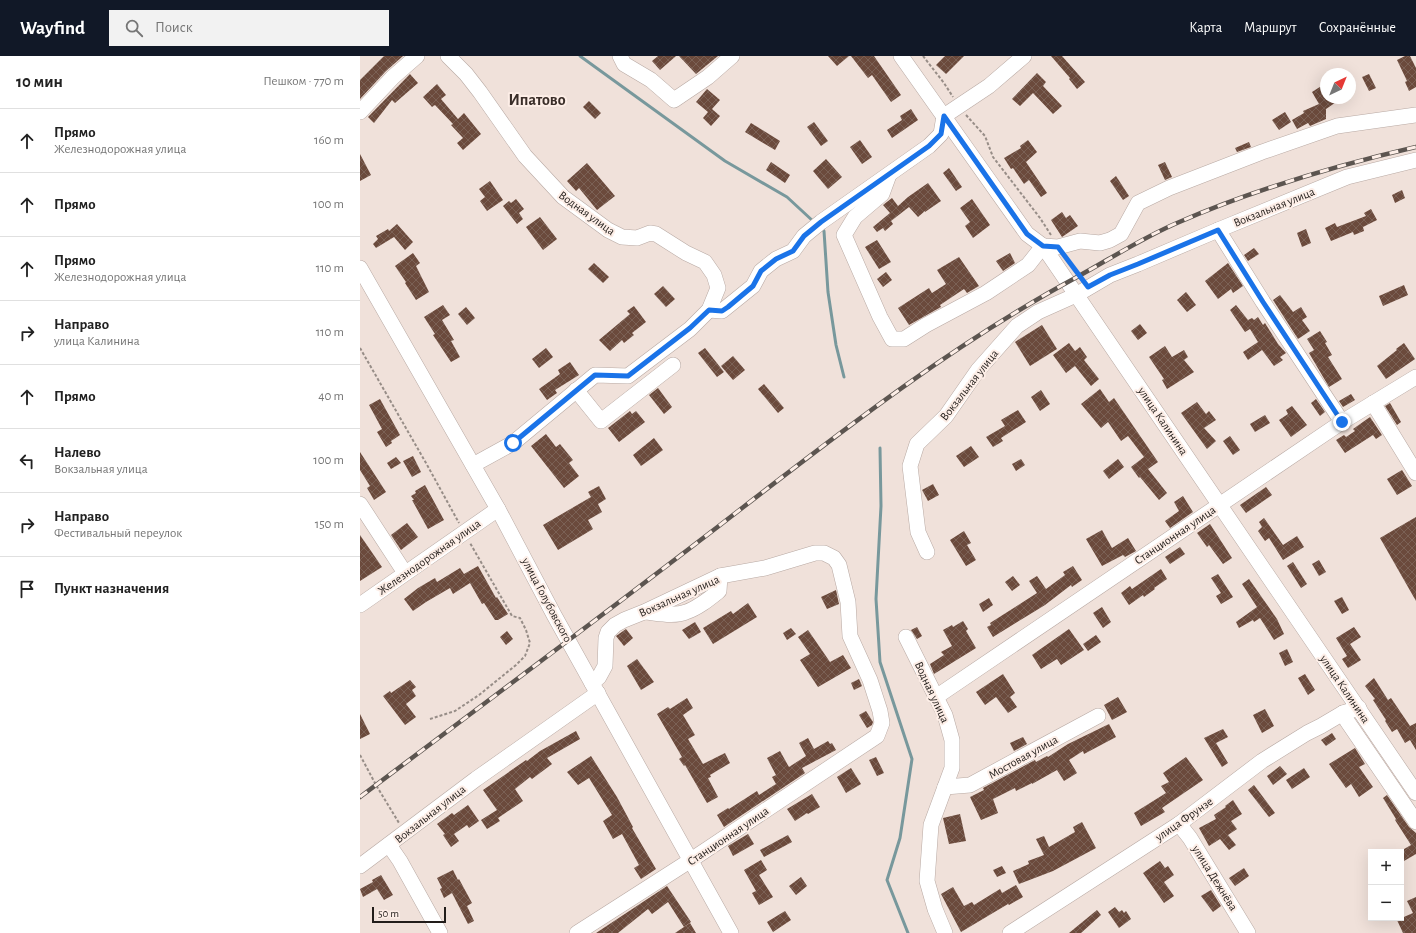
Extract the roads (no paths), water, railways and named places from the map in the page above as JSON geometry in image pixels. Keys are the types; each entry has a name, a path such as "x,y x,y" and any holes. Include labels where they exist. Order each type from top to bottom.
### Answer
{"street":[{"path":"360,112 393,77 416,56"},
{"name":"Водная улица","path":"448,56 466,74 480,92 524,156 563,198 602,226 622,237 637,238 650,233 656,234 686,253 705,262 714,275 718,288 709,310"},
{"path":"620,56 624,64 651,80 674,100 708,77 732,56"},
{"name":"улица Калинина","path":"901,56 1027,234 1043,246 1416,793"},
{"path":"473,465 513,443 595,375 628,376 690,328 709,310 722,311 728,307 753,286 761,271 776,259 793,251 804,236 817,225 929,146 941,134 944,116 989,86 1024,56"},
{"path":"889,175 882,194 855,216 844,235 880,317 892,339 904,339 926,325 986,293 1028,265 1043,246 1058,247 1080,241 1100,243 1121,234 1138,203 1169,188 1262,152 1337,126 1416,115"},
{"name":"Вокзальная улица","path":"926,552 918,532 910,466 917,444 946,416 978,370 1017,326 1038,312 1076,295 1110,275 1218,230 1347,177 1416,160"},
{"path":"1218,230 1263,302 1342,422"},
{"name":"улица Голубовского","path":"360,268 498,509 554,615 731,933"},
{"path":"576,390 601,421 673,365"},
{"path":"628,376 640,391"},
{"name":"Станционная улица","path":"936,697 1342,422 1416,377"},
{"path":"1373,403 1416,473"},
{"path":"360,504 406,574"},
{"name":"Железнодорожная улица","path":"360,605 498,509"},
{"name":"Вокзальная улица","path":"360,866 595,688 605,666 606,638 608,632 615,625 720,576 765,568 815,553 828,554 837,561 848,602 850,636 870,680 880,711 882,723 877,736"},
{"name":"Водная улица","path":"906,637 945,715 952,740 952,768 931,825 927,881 935,909 945,933"},
{"name":"улица Фрунзе","path":"1010,933 1179,824 1262,761 1343,713 1359,708"},
{"path":"1343,713 1416,822"},
{"name":"Мостовая улица","path":"945,787 970,785 1098,716"},
{"name":"Станционная улица","path":"577,933 691,860 877,736"},
{"name":"улица Дежнёва","path":"1179,824 1190,838 1248,933"},
{"path":"389,845 400,861 440,933"}],"waterway":[{"path":"580,56 725,161 787,197 814,222"},
{"path":"820,227 824,231 828,292 836,345 844,377"},
{"path":"880,448 881,506 876,599 880,662 912,759 900,838 887,880 908,933"}],"railway":[{"path":"360,797 624,599 844,430 889,397 981,334 1126,249 1177,223 1264,189 1355,162 1416,147"}],"district":[{"name":"Ипатово","path":"537,100"}]}
